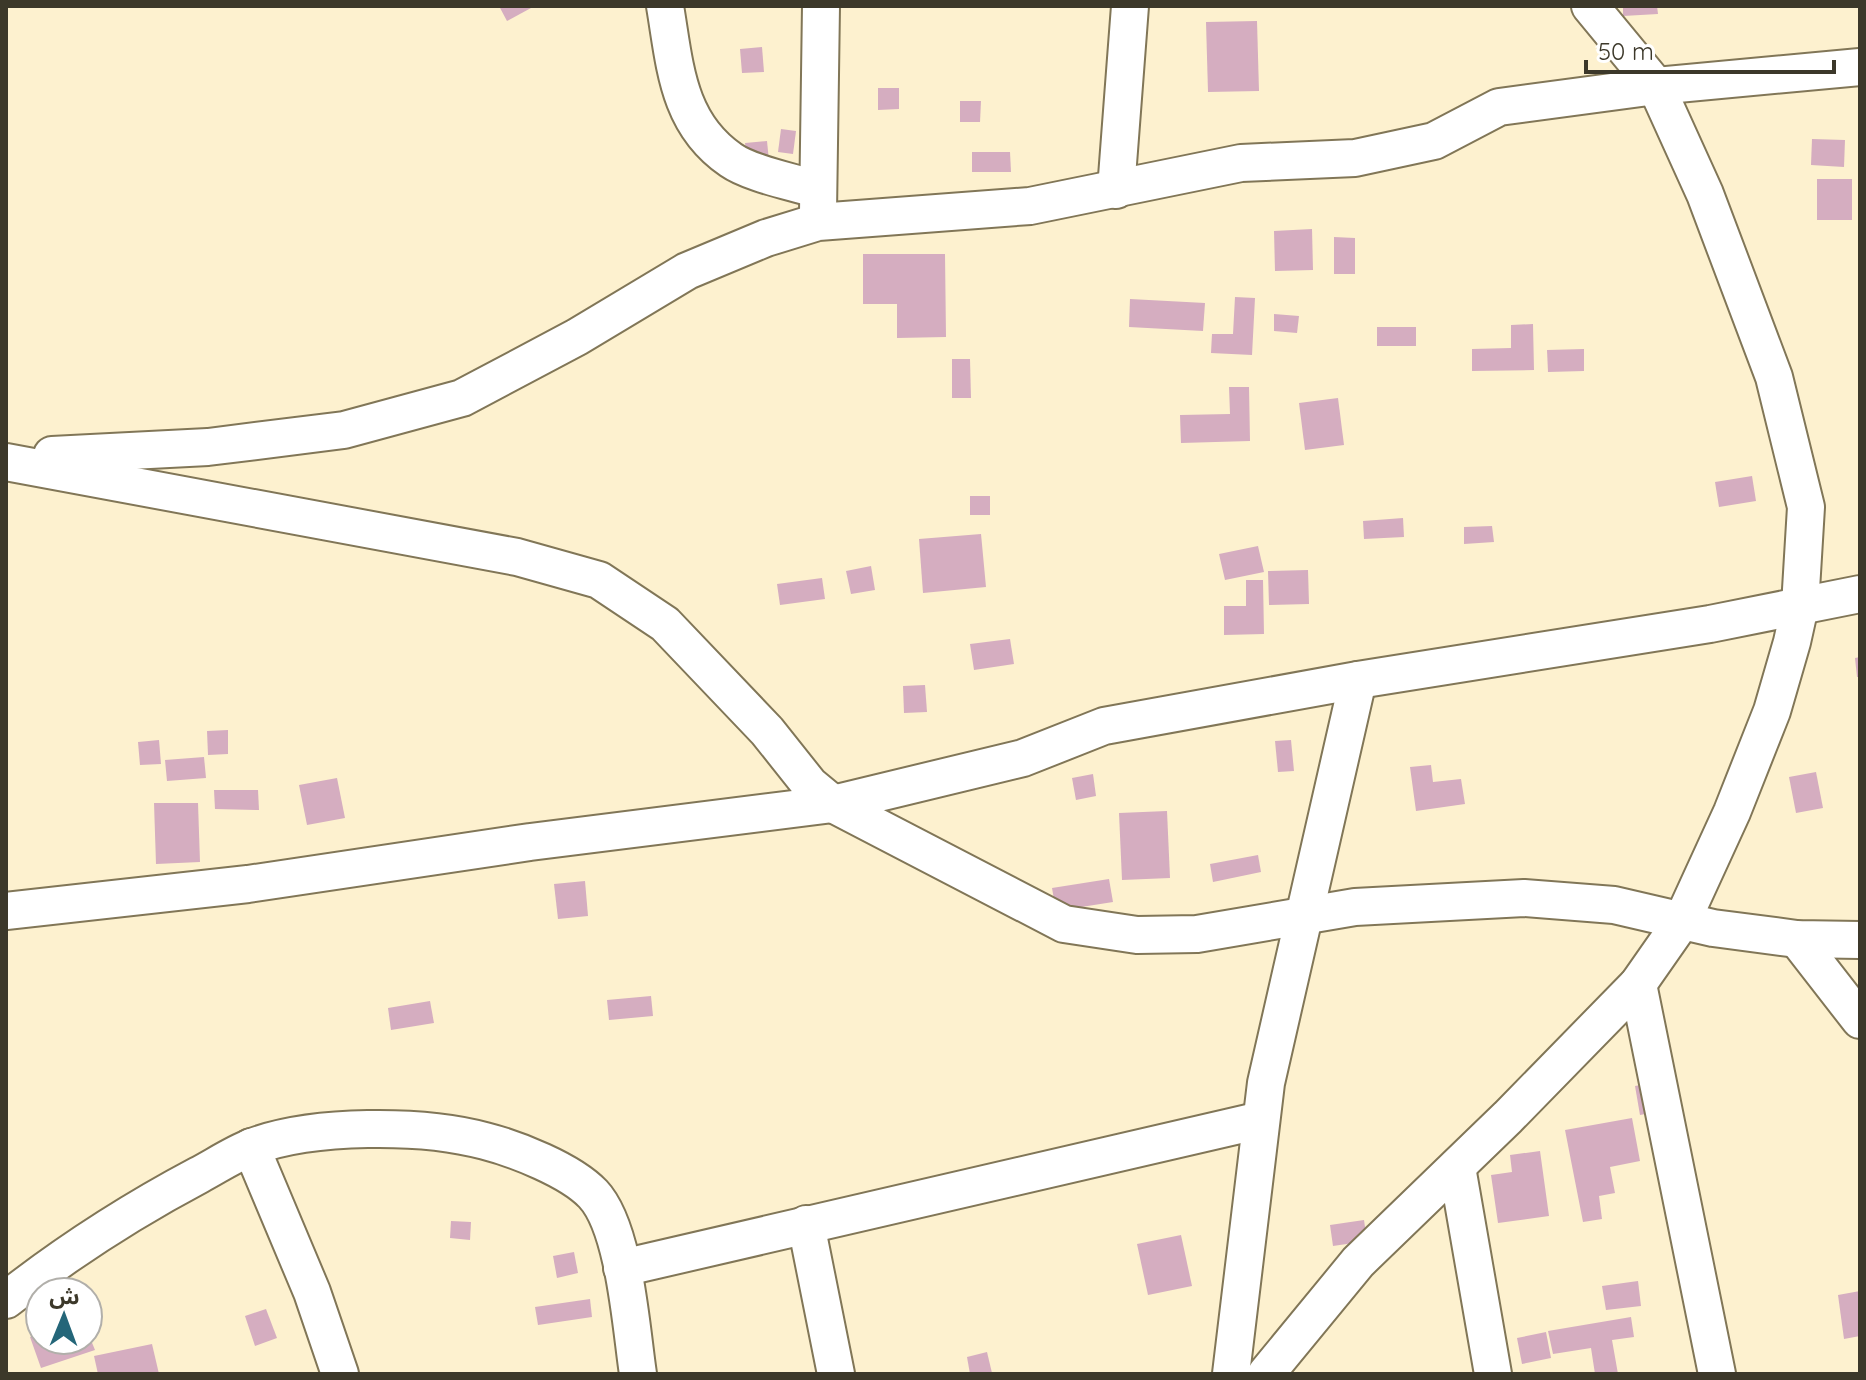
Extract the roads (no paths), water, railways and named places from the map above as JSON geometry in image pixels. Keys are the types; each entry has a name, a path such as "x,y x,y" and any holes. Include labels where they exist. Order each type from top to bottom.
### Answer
{"street":[{"path":"665,6 678,82 696,128 732,161 818,206 1030,206 1241,163 1355,158 1434,141 1499,107 1656,86 1860,67"},
{"path":"818,206 821,6"},
{"path":"1116,190 1130,6"},
{"path":"1266,1374 1358,1262 1638,984 1682,921 1732,812 1772,711 1800,606 1806,507 1774,377 1705,194 1656,86 1590,6"},
{"path":"6,459 208,447 329,432 462,398 577,337 687,271 766,238 818,206"},
{"path":"6,459 517,557 599,580 665,624 767,731 810,785 833,804 1064,924 1137,935 1197,934 1355,907 1524,898 1614,905 1682,921 1797,939 1860,940"},
{"path":"6,911 248,884 530,842 833,804 1023,758 1104,726 1358,680 1710,624 1860,594"},
{"path":"1231,1374 1266,1083 1358,680"},
{"path":"1797,939 1860,1020"},
{"path":"1638,984 1717,1374"},
{"path":"622,1268 1261,1120"},
{"path":"6,1300 52,1264 160,1195 251,1147 294,1134 402,1129 466,1135 513,1148 593,1194 614,1234 638,1374"},
{"path":"251,1147 312,1292 340,1374"},
{"path":"1457,1167 1493,1374"},
{"path":"806,1224 836,1374"}]}
